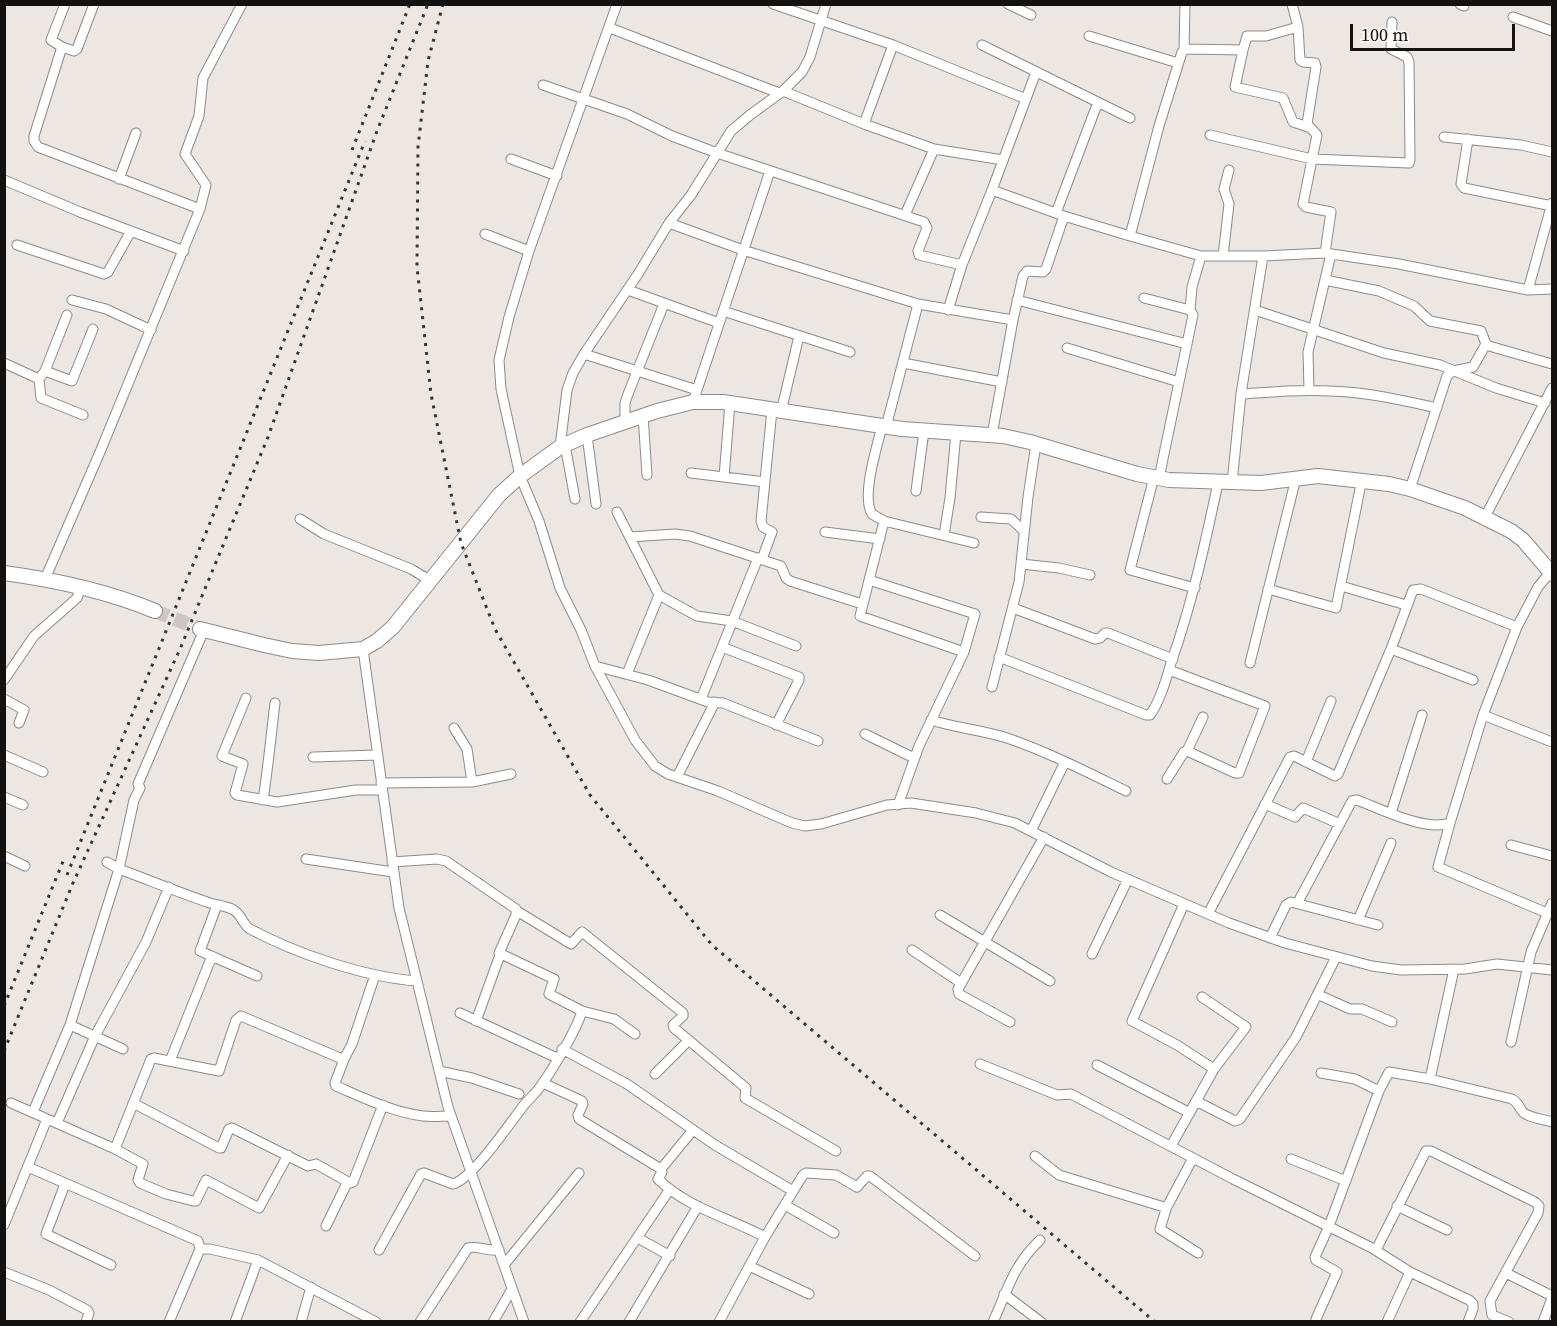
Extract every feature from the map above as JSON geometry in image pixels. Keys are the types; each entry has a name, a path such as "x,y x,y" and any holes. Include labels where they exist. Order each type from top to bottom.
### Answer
{"street":[{"path":"65,4 51,40 74,51 94,4"},
{"path":"45,579 200,209 206,185 185,154 199,116 203,78 242,4"},
{"path":"618,4 529,251 504,336 500,360 501,389 520,476 539,521 560,588 581,630 595,666 635,740 655,766 677,777 750,803 792,823 805,826 821,824 887,806 911,803 976,813 1015,823 1184,904 1270,938 1336,957 1401,970 1454,969 1497,964 1552,970"},
{"path":"773,4 893,45 1026,99"},
{"path":"575,499 563,446 567,390 573,373 731,131 798,78 806,66 826,4"},
{"path":"1008,4 1031,15"},
{"path":"1130,236 1178,63 1184,50 1185,4"},
{"path":"1292,4 1298,27 1300,60 1316,65 1308,127"},
{"path":"1513,17 1552,31"},
{"path":"1210,135 1312,159 1410,162 1410,62 1407,57 1391,49 1392,22"},
{"path":"1298,27 1266,36 1247,36 1235,87 1283,98 1293,122 1308,127 1317,135 1304,204 1306,207 1331,212 1325,280 1308,352 1309,390"},
{"path":"609,28 934,149 1004,160"},
{"path":"1089,36 1178,63"},
{"path":"864,124 893,45"},
{"path":"982,45 1130,118"},
{"path":"62,47 34,136 35,144 200,209"},
{"path":"1184,50 1243,50"},
{"path":"948,310 962,265 1036,72"},
{"path":"543,85 627,114 672,136 717,153 924,222 927,226 918,251 919,255 962,265"},
{"path":"992,435 1024,273 1027,271 1043,272 1046,269 1060,214 1098,102"},
{"path":"119,178 136,133"},
{"path":"1444,137 1521,145 1552,152"},
{"path":"1468,139 1461,184 1464,188 1552,205 1528,290"},
{"path":"905,215 934,149"},
{"path":"512,159 557,176"},
{"path":"1222,256 1229,204 1224,189 1229,170"},
{"path":"695,396 770,171"},
{"path":"4,180 70,208 184,251"},
{"path":"992,190 1060,214 1201,256 1328,254 1399,264 1528,290 1552,289"},
{"path":"669,224 743,250 918,304 1013,320"},
{"path":"17,245 104,274 108,272 131,231"},
{"path":"485,234 529,251"},
{"path":"1195,588 1130,570 1157,478 1179,382 1193,315 1190,310 1192,287 1201,256"},
{"path":"999,657 1148,715 1152,713 1173,659 1225,483 1263,256"},
{"path":"1325,280 1379,291 1414,306 1430,321 1478,330 1483,333 1486,344 1473,367 1453,371 1447,376 1410,489"},
{"path":"628,290 719,324"},
{"path":"1144,298 1190,310"},
{"path":"72,300 106,309 151,330"},
{"path":"1017,300 1187,344"},
{"path":"625,421 625,403 664,304"},
{"path":"918,304 871,477 869,509 872,514 884,521 974,543"},
{"path":"1255,310 1384,353 1440,364 1496,388 1545,403"},
{"path":"723,311 850,352"},
{"path":"67,315 42,375 41,398 83,415"},
{"path":"5,364 72,381 93,329"},
{"path":"701,699 732,621 772,532 763,526 761,521 765,482 777,411 800,336"},
{"path":"1486,344 1552,364"},
{"path":"1067,348 1179,382"},
{"path":"584,354 637,371 695,396 884,427 992,435 1036,444 1157,478 1225,483 1261,483 1318,476 1362,479 1410,489 1465,508 1511,531 1523,540 1552,571 1538,587 1517,627 1483,714 1438,867 1547,913"},
{"path":"903,363 1002,382"},
{"path":"1485,517 1552,388"},
{"path":"1241,394 1309,390 1366,394 1437,408"},
{"path":"33,1113 70,1024 119,869 134,800 140,789 138,784 202,630 292,651 319,653 363,649 377,641 393,627 500,495 520,476 563,446 587,435 695,396"},
{"path":"724,477 730,403"},
{"path":"643,415 647,475"},
{"path":"916,491 924,431"},
{"path":"944,535 956,433"},
{"path":"587,435 596,504"},
{"path":"992,687 1013,608 1021,564 1036,444"},
{"path":"691,473 765,482"},
{"path":"1250,663 1296,478"},
{"path":"1268,589 1335,608 1362,479"},
{"path":"617,512 659,595 697,616 732,621 796,646"},
{"path":"981,517 1011,519 1024,531"},
{"path":"300,519 338,540 411,569 431,581"},
{"path":"884,521 859,614 861,618 964,652"},
{"path":"825,531 880,539"},
{"path":"630,537 675,534 690,536 781,566 786,578 790,581 862,604"},
{"path":"1021,564 1059,568 1090,575"},
{"path":"4,573 81,587 128,599 155,611"},
{"path":"869,580 973,612 975,617 964,652 914,758 898,805"},
{"path":"1341,586 1406,605"},
{"path":"4,680 34,636 76,598 81,587"},
{"path":"1208,914 1290,757 1294,756 1335,776 1338,774 1391,649 1413,590 1421,589 1517,627"},
{"path":"627,674 659,595"},
{"path":"1013,608 1095,639 1108,633 1173,659"},
{"path":"722,646 799,677 776,725"},
{"path":"363,649 399,908 452,1116 524,1322"},
{"path":"1391,649 1473,680"},
{"path":"595,666 627,674 701,699 723,703 818,741"},
{"path":"1169,670 1265,706 1239,773 1187,751"},
{"path":"246,698 222,756 243,764 236,795 278,802 382,786 472,782 511,774"},
{"path":"4,699 25,711 19,723"},
{"path":"1306,762 1331,701"},
{"path":"677,777 715,702"},
{"path":"263,800 271,752 270,742 275,703"},
{"path":"1483,714 1552,742"},
{"path":"1391,813 1422,715"},
{"path":"1167,779 1184,752 1187,751 1203,717"},
{"path":"931,720 981,730 1009,739 1126,791"},
{"path":"454,728 467,749 472,782"},
{"path":"865,734 914,758"},
{"path":"4,755 43,772"},
{"path":"313,757 377,755"},
{"path":"1031,831 1065,762"},
{"path":"4,797 23,805"},
{"path":"1298,902 1352,801 1355,800 1423,823 1441,826 1450,824"},
{"path":"1265,804 1295,817 1303,808 1340,824"},
{"path":"1010,1022 957,992 1044,837"},
{"path":"1358,920 1391,843"},
{"path":"1510,845 1552,856"},
{"path":"4,856 25,866"},
{"path":"306,859 393,867 437,859 446,861 517,911 571,944 582,932 683,1013 683,1016 673,1026 746,1088 745,1098 836,1150"},
{"path":"106,862 119,869 237,912 249,928 303,952 375,975 417,981"},
{"path":"1092,954 1128,879"},
{"path":"57,1123 95,1036 146,942 170,887"},
{"path":"1270,938 1286,904 1291,902 1378,925"},
{"path":"1511,1042 1535,941 1552,903"},
{"path":"1184,904 1132,1021 1214,1069"},
{"path":"217,905 199,949 257,976"},
{"path":"476,1021 500,955 499,951 517,911"},
{"path":"940,915 1050,981"},
{"path":"912,950 961,983"},
{"path":"500,955 554,979 549,994 582,1011 611,1018 635,1034"},
{"path":"170,1061 212,956"},
{"path":"1196,1101 1234,1120 1240,1119 1280,1063 1319,995 1336,957"},
{"path":"1430,1079 1454,969"},
{"path":"375,975 352,1044 342,1061 343,1065 335,1083 336,1086 383,1105 422,1116 452,1116"},
{"path":"1319,995 1350,1009 1362,1009 1392,1022"},
{"path":"1172,1146 1214,1069 1246,1027 1202,997"},
{"path":"379,1250 421,1174 424,1173 455,1184 471,1170 508,1128 521,1108 543,1083 582,1011"},
{"path":"460,1013 557,1058"},
{"path":"115,1149 151,1059 219,1071 236,1020 241,1016 342,1061"},
{"path":"70,1024 123,1049"},
{"path":"655,1074 689,1040"},
{"path":"562,1049 627,1084 753,1169 793,1191"},
{"path":"980,1064 1057,1095 1071,1094 1376,1250 1410,1272 1473,1304 1468,1322"},
{"path":"1096,1065 1190,1113"},
{"path":"439,1071 472,1078 519,1094"},
{"path":"1316,1319 1337,1272 1315,1258 1346,1181 1378,1091 1389,1072 1430,1079 1512,1099 1526,1114 1552,1122"},
{"path":"1321,1073 1355,1079 1378,1091"},
{"path":"543,1083 582,1101 579,1119 661,1169"},
{"path":"10,1103 115,1149 144,1165 138,1180 140,1183 166,1194 195,1201 207,1180 260,1208 288,1155"},
{"path":"133,1103 219,1148 229,1129 232,1128 308,1166 316,1164 347,1183 353,1182 383,1105"},
{"path":"4,1225 47,1119"},
{"path":"693,1130 661,1169 662,1172 658,1179 698,1206 765,1237"},
{"path":"1376,1250 1424,1152 1428,1150 1535,1202 1539,1206 1538,1213 1490,1301 1492,1315 1509,1322"},
{"path":"1035,1156 1059,1175 1167,1206"},
{"path":"1193,1158 1159,1226 1160,1229 1198,1253"},
{"path":"1291,1159 1346,1181"},
{"path":"28,1167 198,1241 200,1249 169,1322"},
{"path":"504,1265 579,1173"},
{"path":"719,1322 765,1237 806,1173 836,1175 856,1187 867,1176 870,1176 975,1256"},
{"path":"326,1226 347,1183"},
{"path":"65,1184 46,1234 111,1265"},
{"path":"580,1322 670,1189"},
{"path":"785,1205 834,1233"},
{"path":"629,1322 698,1206"},
{"path":"1397,1206 1447,1230"},
{"path":"638,1238 670,1256"},
{"path":"993,1322 1020,1263 1027,1252 1040,1240"},
{"path":"420,1322 468,1248 499,1250"},
{"path":"200,1249 210,1249 258,1260 376,1322"},
{"path":"235,1322 258,1260"},
{"path":"749,1266 809,1294"},
{"path":"4,1272 49,1290 87,1310 89,1313 86,1322"},
{"path":"1387,1322 1410,1272"},
{"path":"1506,1273 1552,1297 1543,1322"},
{"path":"301,1322 311,1287"},
{"path":"493,1322 512,1289"},
{"path":"1004,1294 1041,1322"}],"tunnel":[{"path":"155,611 200,629"}],"railway":[{"path":"352,150 410,4"},
{"path":"4,1051 73,883 180,649 268,437 377,131 428,4"},
{"path":"443,4 428,61 418,147 417,267 431,394 461,543 495,629 590,795 712,945 1155,1322"},
{"path":"67,875 365,141"},
{"path":"4,1006 64,859"}]}
